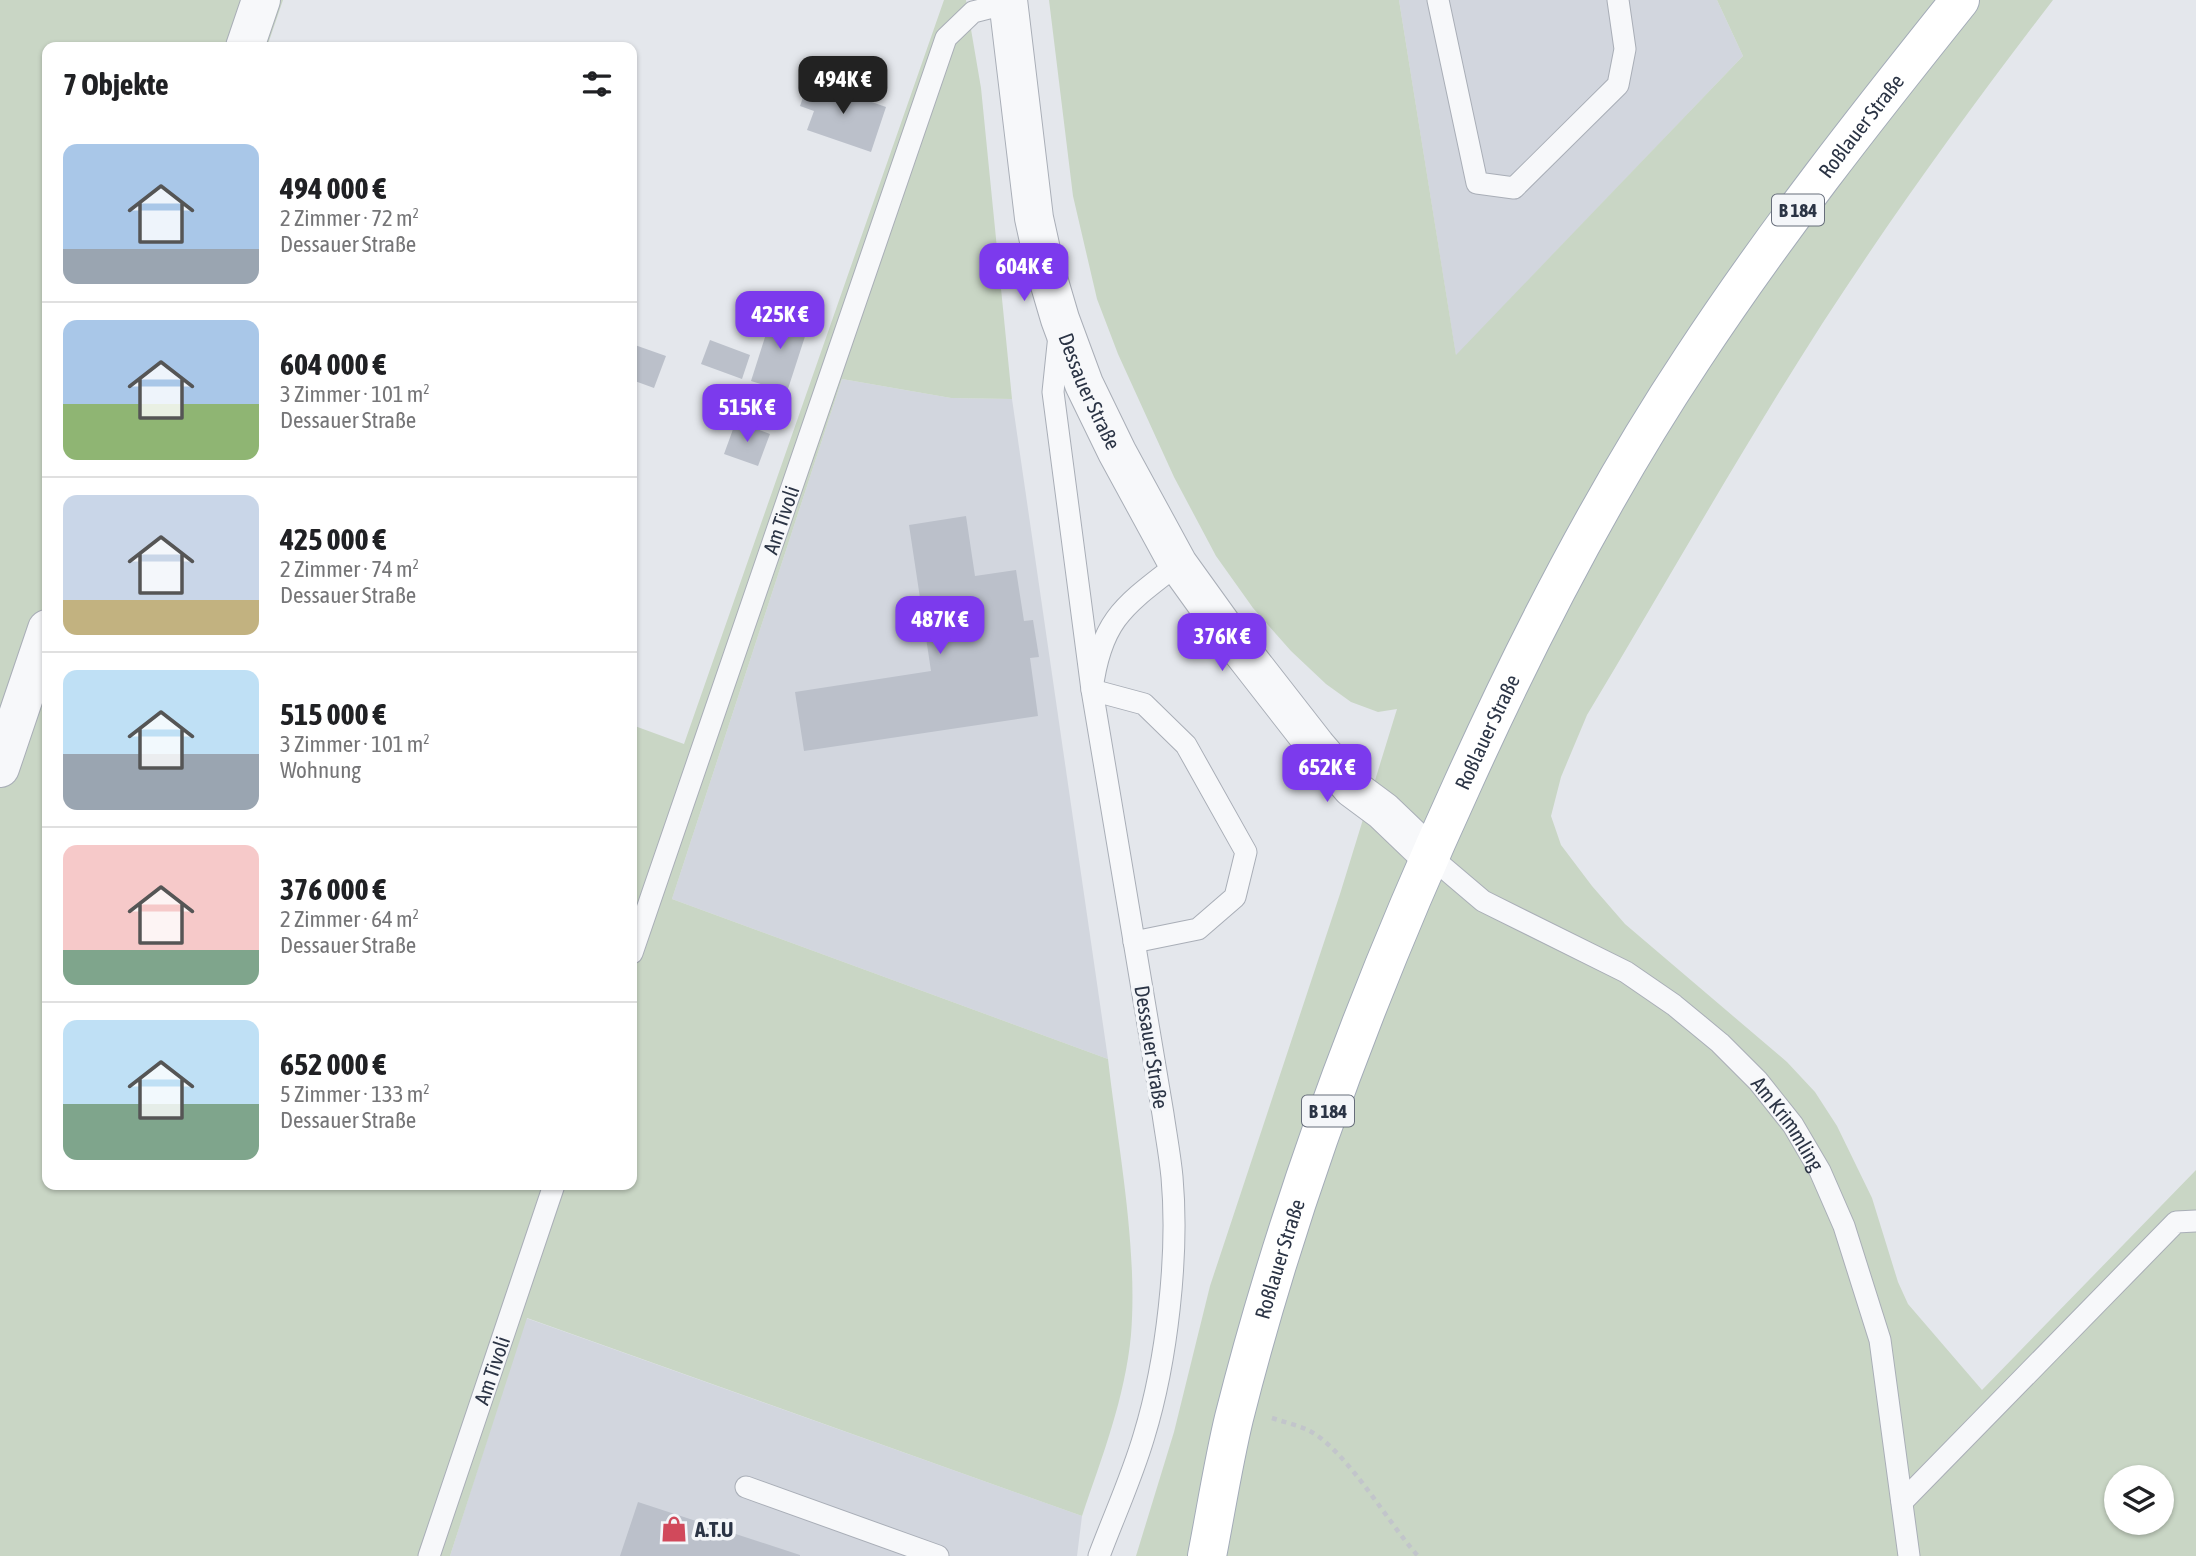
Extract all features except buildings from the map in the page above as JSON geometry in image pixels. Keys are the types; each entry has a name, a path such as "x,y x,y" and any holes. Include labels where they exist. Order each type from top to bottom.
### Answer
{"main road":[{"name":"Roßlauer Straße","path":"1207,1556 1233,1422 1299,1197 1335,1091 1377,979 1520,660 1555,592 1655,418 1744,282 1960,0"}],"street":[{"path":"247,42 261,0"},
{"name":"Dessauer Straße","path":"1008,2 1034,218 1060,319 1084,384 1178,564 1224,628 1352,788 1383,811 1430,856"},
{"path":"0,768 42,644"}],"lane":[{"path":"1438,0 1476,183 1514,188 1618,85 1625,49 1618,0"},
{"name":"Am Tivoli","path":"637,938 946,38 973,12 1008,2"},
{"path":"1060,319 1053,392 1093,690 1144,704 1186,745 1246,852 1235,897 1198,929 1134,942"},
{"name":"Dessauer Straße","path":"1098,1556 1144,1438 1158,1383 1170,1300 1173,1219 1172,1178 1093,690 1095,665 1103,639 1118,615 1140,593 1178,564"},
{"name":"Am Krimmling","path":"1430,856 1483,901 1626,972 1674,1005 1758,1082 1793,1125 1820,1171 1844,1226 1870,1302 1880,1340 1909,1556"},
{"name":"Am Tivoli","path":"429,1556 552,1190"},
{"path":"1902,1502 2176,1222 2196,1221"},
{"path":"746,1487 938,1556"}],"path":[{"path":"1271,1417 1309,1430 1325,1442 1345,1462 1418,1556"}],"shaded area":[{"path":"1399,0 1717,0 1743,56 1456,356"},
{"path":"842,379 951,398 1012,399 1108,1059 672,899"},
{"path":"526,1318 1082,1516 1077,1556 450,1556"}],"green space":[{"path":"0,0 283,0 269,42 42,42 42,1190 637,1190 637,727 684,744 944,0 966,0 981,88 1012,399 951,398 842,379 672,899 1108,1059 1132,1267 1131,1335 1124,1382 1082,1516 527,1318 450,1556 0,1556"},
{"path":"1049,0 1399,0 1456,355 1743,56 1717,0 2053,0 1905,200 1822,324 1762,421 1587,715 1561,777 1551,816 1561,845 1625,924 1787,1062 1815,1092 1837,1126 1872,1198 1898,1282 1908,1304 1982,1390 2196,1170 2196,1556 1136,1556 1174,1432 1210,1286 1340,894 1397,709 1378,712 1351,702 1326,684 1291,651 1253,608 1216,556 1174,477 1118,354 1097,299 1073,196"}],"place":[{"name":"A.T.U","path":"674,1529"}]}
